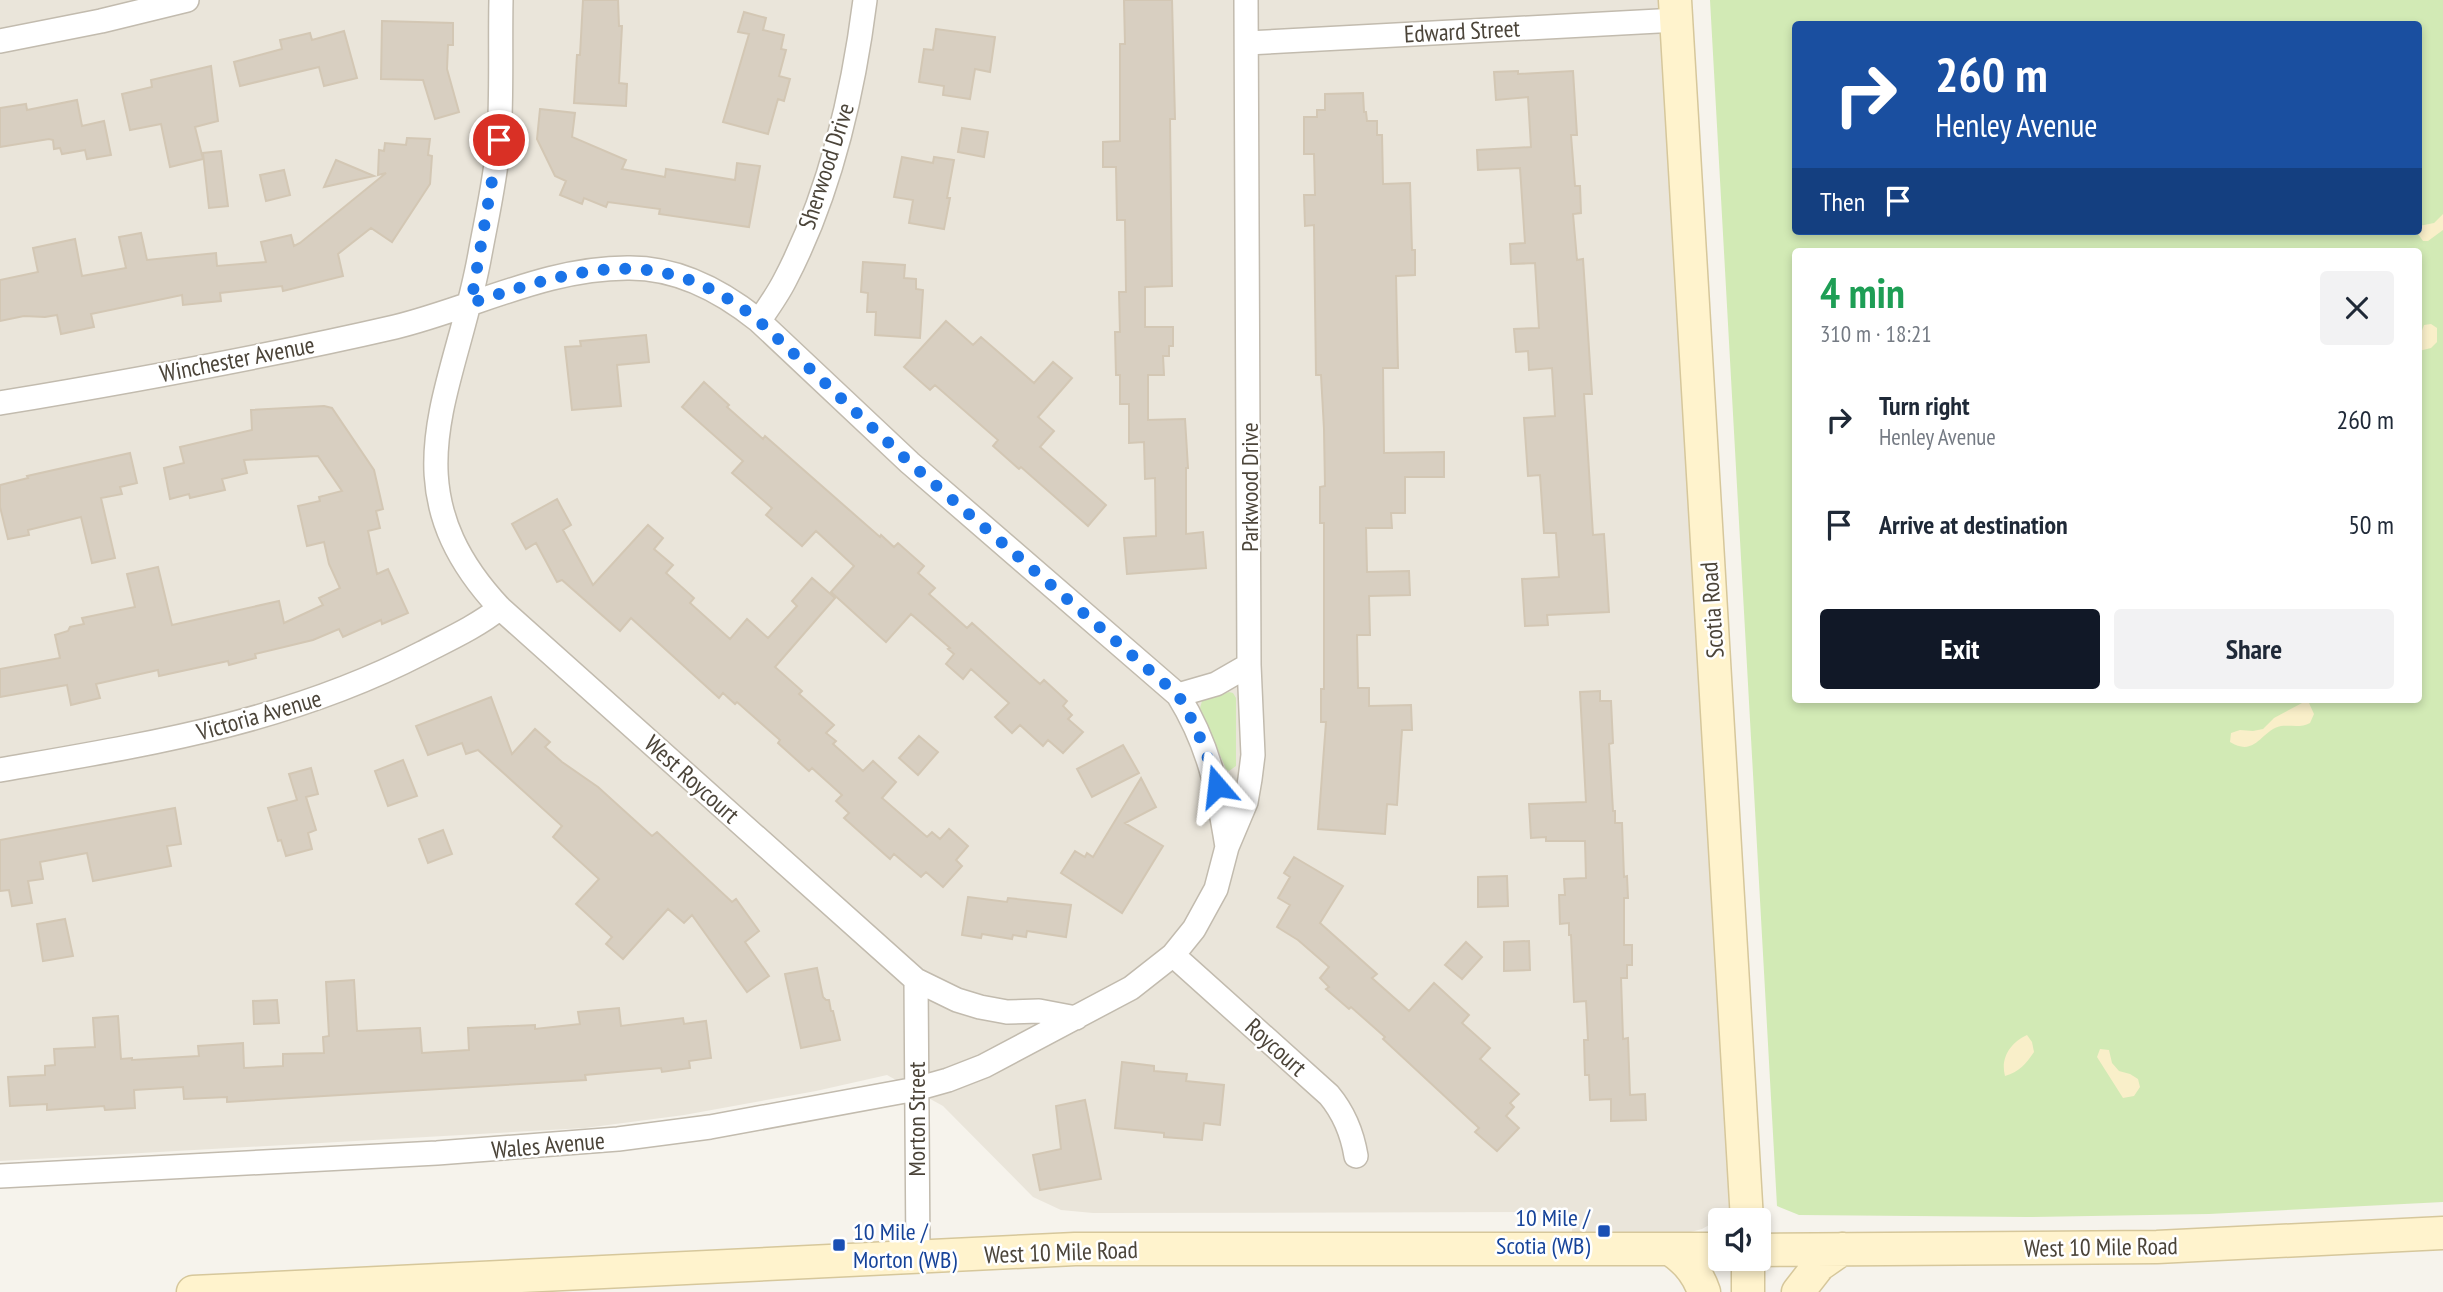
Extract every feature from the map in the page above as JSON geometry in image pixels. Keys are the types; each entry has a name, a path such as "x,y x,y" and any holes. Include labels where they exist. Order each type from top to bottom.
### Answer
{"main road":[{"name":"Scotia Road","path":"1676,10 1747,1208"},
{"name":"West 10 Mile Road","path":"1771,1265 1842,1249 2157,1247 2443,1233"},
{"path":"1805,1282 1842,1249"},
{"name":"West 10 Mile Road","path":"193,1292 1075,1250 1708,1250"},
{"path":"1671,1250 1681,1256 1701,1285"}],"street":[{"path":"0,41 102,22 187,0"},
{"name":"West Roycourt","path":"501,0 499,140 471,303 454,354 436,434 435,469 441,509 459,554 476,582 500,608 916,980 957,1000 979,1007 1007,1012 1039,1011 1076,1018"},
{"name":"Sherwood Drive","path":"759,321 785,281 802,243 836,147 850,92 865,0"},
{"name":"Parkwood Drive","path":"1173,955 1194,929 1216,889 1227,847 1245,802 1253,755 1249,665 1246,0"},
{"name":"Edward Street","path":"1247,43 1676,10"},
{"name":"Winchester Avenue","path":"0,403 321,343 397,326 523,286 581,272 604,268 634,268 684,278 716,290 759,321 910,463 1178,695 1192,717 1205,747 1217,786 1227,847"},
{"name":"Victoria Avenue","path":"0,770 175,738 255,719 315,700 402,663 481,623 500,608"},
{"path":"1178,695 1216,684 1249,665"},
{"path":"1076,1018 1131,988 1173,955"},
{"name":"Roycourt","path":"1173,955 1329,1095 1347,1124 1356,1156"},
{"name":"Morton Street","path":"916,980 918,1257"},
{"name":"Wales Avenue","path":"0,1175 437,1153 618,1139 710,1128 916,1089 948,1080 984,1066 1076,1018"}],"shaded area":[{"path":"0,0 1662,0 1733,1193 1729,1208 1708,1208 1708,1226 1687,1233 1572,1233 1572,1212 1093,1213 1061,1210 1033,1197 943,1106 887,1075 684,1115 585,1128 0,1161"}],"green space":[{"path":"1710,0 2443,0 2443,1202 2209,1214 2027,1217 1799,1215 1777,1206"},
{"path":"1229,692 1236,698 1236,766 1229,771 1200,708 1202,701"}],"sand":[{"path":"2443,214 2443,230 2428,241 2423,241 2419,235 2422,235 2422,225 2434,223"},
{"path":"2431,324 2437,328 2437,342 2431,348 2422,350 2422,331 2424,325"},
{"path":"2302,703 2309,703 2314,714 2307,725 2274,728 2258,742 2246,747 2230,742 2231,733 2263,729 2274,718"},
{"path":"2027,1035 2034,1052 2022,1067 2005,1076 2004,1063 2008,1051"},
{"path":"2100,1049 2109,1050 2112,1063 2119,1071 2138,1079 2140,1087 2134,1096 2123,1098 2097,1057"}],"building":[{"path":"583,0 618,0 619,26 622,26 619,83 627,84 626,106 574,103"},
{"path":"1124,0 1172,0 1175,119 1170,119 1172,286 1145,287 1145,327 1173,327 1173,346 1169,346 1169,356 1163,356 1164,375 1148,375 1148,420 1185,419 1188,468 1186,534 1203,532 1206,568 1127,574 1124,538 1156,536 1155,478 1145,479 1144,442 1129,443 1129,404 1120,404 1115,332 1120,332 1119,292 1126,292 1125,220 1117,220 1116,167 1103,167 1103,142 1120,141 1120,44 1125,44"},
{"path":"744,12 766,18 763,30 784,35 781,49 786,50 779,76 790,79 784,101 778,99 768,134 723,122 749,34 738,32"},
{"path":"382,21 453,23 453,45 448,45 447,69 459,112 435,119 423,80 381,79"},
{"path":"936,29 995,37 990,72 975,69 970,99 943,95 944,86 919,82 924,49 933,50"},
{"path":"344,31 357,78 324,86 319,67 240,86 234,62 282,49 280,40 310,33 312,40"},
{"path":"211,66 218,121 195,127 203,159 170,167 161,124 130,130 122,94 152,87 151,80"},
{"path":"1518,71 1518,74 1573,71 1577,135 1571,135 1575,186 1580,186 1581,213 1573,214 1577,260 1583,259 1592,394 1584,394 1593,535 1604,534 1609,612 1547,615 1548,625 1525,626 1522,579 1559,577 1556,533 1544,533 1540,475 1528,476 1524,418 1555,416 1552,368 1529,370 1528,351 1516,352 1514,329 1539,328 1535,263 1511,264 1510,244 1525,243 1520,168 1478,170 1477,150 1531,147 1528,97 1496,100 1494,72"},
{"path":"1363,93 1367,121 1377,121 1377,135 1382,135 1383,184 1410,183 1412,250 1415,250 1415,275 1396,276 1398,368 1383,368 1384,453 1444,452 1444,477 1405,477 1405,513 1391,513 1392,528 1366,528 1367,572 1409,571 1410,595 1369,596 1370,635 1357,635 1358,688 1369,688 1369,706 1411,705 1412,730 1402,730 1397,805 1387,804 1385,834 1318,829 1326,722 1321,722 1321,689 1324,689 1324,523 1320,523 1320,487 1325,486 1324,429 1321,375 1316,375 1314,225 1305,226 1304,195 1315,195 1314,154 1304,154 1304,117 1317,117 1317,110 1325,110 1325,94"},
{"path":"77,100 82,126 104,121 111,155 87,159 85,150 62,154 60,148 54,149 53,140 49,139 0,147 0,108 26,104 27,110"},
{"path":"540,109 575,113 572,137 626,160 622,169 665,177 666,169 735,180 737,163 760,166 749,227 659,214 660,209 608,202 606,207 584,198 582,204 560,195 566,181 555,176 537,139"},
{"path":"962,128 988,132 984,157 958,152"},
{"path":"407,138 430,139 430,184 392,242 371,228 338,254 343,276 283,291 282,286 220,293 221,301 183,305 182,295 91,314 94,327 61,334 57,315 24,316 0,321 0,280 38,272 33,248 75,239 82,276 126,268 119,237 141,233 147,260 216,253 217,266 266,262 261,242 291,235 294,246 300,243 386,173 378,175 379,150 384,151 385,143 406,145"},
{"path":"221,151 228,206 209,208 203,153"},
{"path":"902,157 933,163 934,157 954,160 944,229 909,223 913,200 894,197"},
{"path":"336,160 374,176 324,187"},
{"path":"284,170 290,195 266,201 260,175"},
{"path":"863,262 905,265 904,278 916,279 916,289 923,290 920,338 875,335 876,312 867,312 868,293 861,292"},
{"path":"946,321 973,345 981,337 1034,383 1053,362 1072,378 1038,417 1054,431 1040,447 1106,505 1088,526 993,446 998,440 935,385 930,390 904,367"},
{"path":"646,335 649,362 617,365 621,406 572,410 565,347 581,346 580,341"},
{"path":"704,382 763,439 765,436 880,537 881,535 894,547 898,543 924,566 918,573 935,588 929,594 967,628 972,623 1040,684 1044,680 1067,701 1063,706 1072,715 1068,719 1083,732 1063,753 1048,740 1043,746 1020,725 1012,733 995,717 1009,703 971,669 963,679 946,664 954,654 948,649 950,648 911,614 886,642 831,592 854,566 816,531 802,546 766,515 772,508 732,473 743,461 682,407"},
{"path":"324,406 332,408 374,470 383,509 376,511 380,528 368,531 377,574 388,569 408,613 382,624 381,620 343,637 339,629 313,640 255,654 256,658 229,665 228,661 159,676 158,670 96,684 100,698 71,705 67,685 0,697 0,669 60,658 55,635 68,631 70,627 84,624 82,618 135,607 127,574 158,567 172,625 279,601 284,623 323,605 319,598 340,588 329,564 324,542 307,546 298,506 320,501 319,497 342,491 318,456 244,460 247,473 222,479 225,490 190,498 189,494 170,499 164,468 184,463 180,447 252,430 251,410"},
{"path":"130,453 137,483 120,487 122,494 101,498 115,558 92,563 81,517 28,530 29,535 8,539 0,507 0,485 28,478 27,476"},
{"path":"557,499 571,525 563,530 593,585 648,525 663,538 654,549 673,565 666,573 694,598 690,603 730,639 747,619 768,638 797,606 792,601 812,578 835,598 775,667 802,691 799,694 834,725 826,733 836,741 833,744 863,771 873,761 896,782 882,798 927,837 932,832 940,839 949,829 968,846 956,860 962,866 943,887 926,872 921,877 894,854 890,859 844,818 849,813 836,801 842,795 812,768 809,771 778,743 780,740 737,702 735,704 723,693 719,698 631,618 620,631 562,580 557,582 536,543 526,549 512,524"},
{"path":"1600,691 1600,701 1611,701 1613,743 1609,744 1613,811 1615,823 1622,823 1624,877 1627,876 1624,945 1632,945 1632,965 1627,965 1627,978 1621,978 1623,1039 1628,1038 1630,1095 1645,1094 1646,1120 1611,1121 1611,1099 1590,1100 1589,1075 1585,1075 1584,1040 1588,1040 1586,1001 1574,1002 1571,935 1569,923 1560,924 1559,895 1565,895 1564,879 1586,878 1585,841 1546,841 1546,837 1531,838 1529,804 1586,802 1580,692"},
{"path":"491,697 512,754 535,729 550,742 545,747 562,762 598,787 652,836 657,832 732,902 736,899 759,931 745,942 769,976 747,992 692,915 684,923 668,909 623,959 606,944 612,937 576,904 599,879 553,837 562,826 478,750 466,754 462,743 428,755 416,726"},
{"path":"919,736 938,752 918,775 899,758"},
{"path":"1123,745 1139,773 1092,797 1077,769"},
{"path":"403,760 417,796 388,806 375,771"},
{"path":"311,768 318,794 306,797 316,830 308,833 312,849 286,856 281,840 278,841 268,808 297,800 289,774"},
{"path":"1141,778 1156,807 1125,823 1163,846 1122,913 1061,873 1075,851 1085,857 1087,853 1093,857"},
{"path":"175,808 181,844 167,846 171,866 93,881 87,853 40,862 43,879 28,881 32,903 12,906 9,890 0,891 0,840"},
{"path":"443,830 452,854 428,863 419,839"},
{"path":"1294,857 1343,886 1320,923 1377,974 1372,978 1409,1011 1434,983 1469,1015 1462,1023 1490,1048 1480,1059 1519,1094 1510,1103 1514,1107 1506,1116 1519,1128 1497,1151 1475,1132 1479,1128 1383,1039 1385,1037 1326,989 1329,987 1320,978 1329,967 1298,940 1277,927 1290,905 1278,898 1290,877 1284,873"},
{"path":"1507,876 1508,906 1478,907 1478,877"},
{"path":"968,897 1007,902 1008,898 1071,905 1066,937 1027,931 1026,937 1013,935 1012,939 982,934 981,938 962,935"},
{"path":"65,919 73,956 43,961 37,924"},
{"path":"1529,941 1530,970 1504,971 1504,942"},
{"path":"1466,942 1482,957 1462,979 1445,965"},
{"path":"817,968 823,997 829,1000 840,1040 801,1048 785,974"},
{"path":"354,980 357,1031 420,1028 422,1053 469,1050 468,1028 535,1025 535,1029 580,1024 578,1012 619,1008 621,1026 683,1018 684,1024 706,1021 711,1058 689,1061 690,1068 662,1072 661,1068 585,1075 586,1080 227,1102 227,1097 184,1099 183,1087 134,1090 135,1108 105,1110 104,1106 47,1110 47,1104 10,1106 8,1077 45,1075 45,1066 55,1065 54,1049 95,1047 93,1018 118,1016 121,1059 199,1056 198,1046 243,1043 244,1068 283,1066 283,1054 324,1053 323,1037 329,1036 326,982"},
{"path":"277,1000 279,1023 254,1024 253,1001"},
{"path":"1122,1062 1154,1066 1154,1071 1187,1074 1186,1081 1224,1085 1220,1125 1204,1123 1202,1140 1164,1137 1164,1133 1115,1128"},
{"path":"1085,1100 1101,1179 1040,1190 1033,1155 1061,1149 1056,1106"}],"place":[{"name":"10 Mile / Scotia (WB)","path":"1604,1231"},
{"name":"10 Mile / Morton (WB)","path":"839,1245"}],"route":[{"path":"499,140 471,303 523,286 604,268 634,268 660,272 716,290 759,321 910,463 1178,695 1192,717 1205,747 1217,786"}]}
